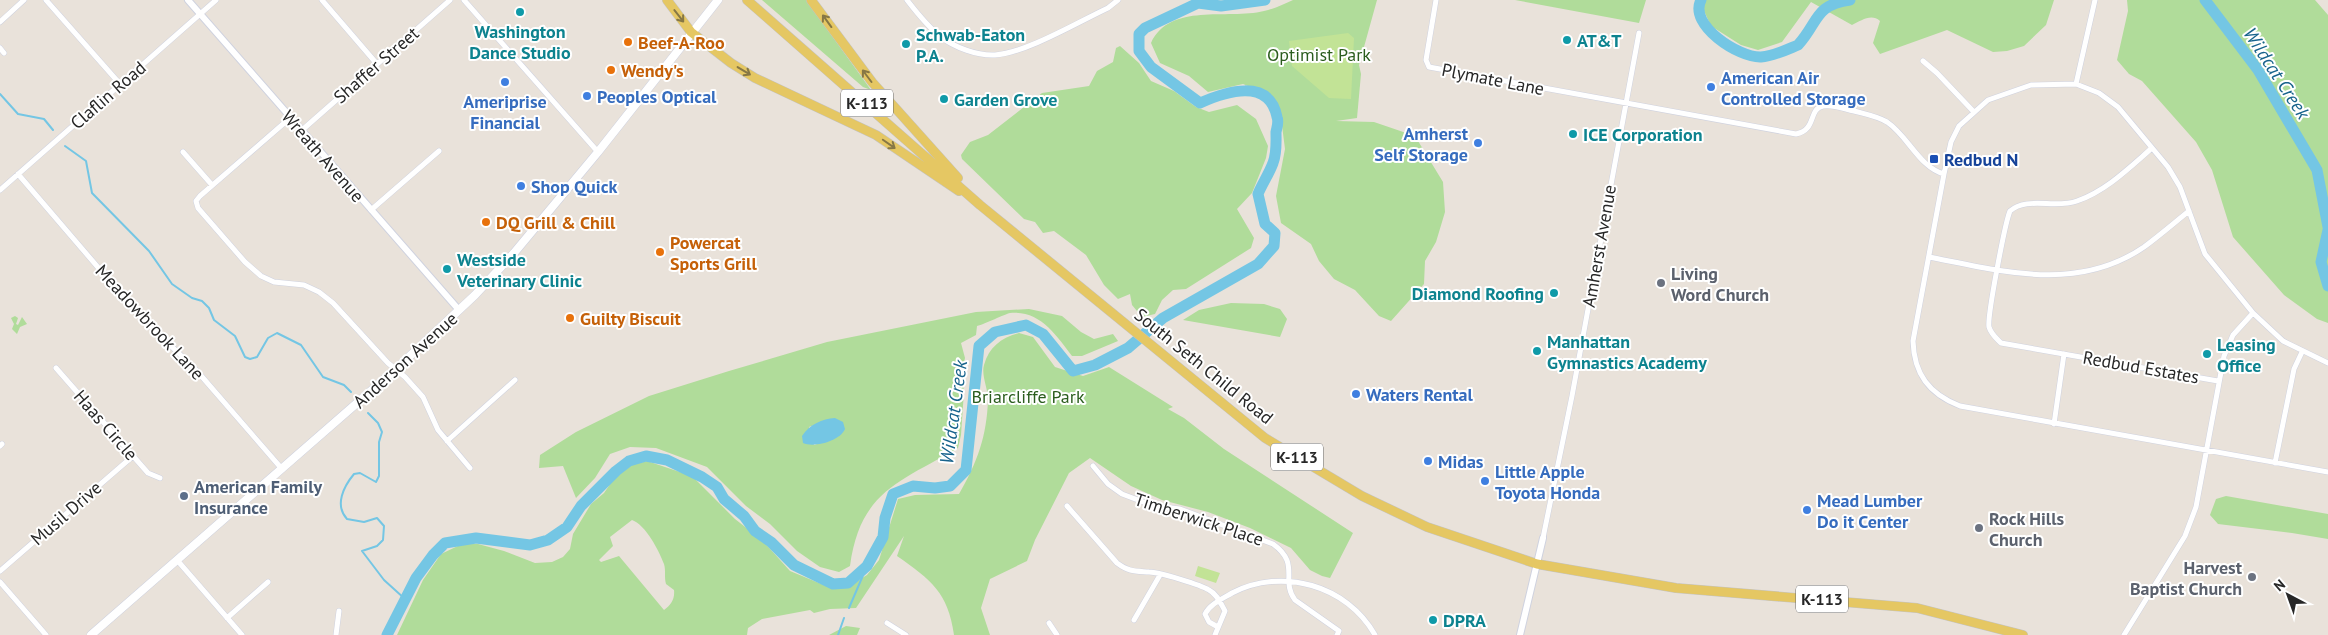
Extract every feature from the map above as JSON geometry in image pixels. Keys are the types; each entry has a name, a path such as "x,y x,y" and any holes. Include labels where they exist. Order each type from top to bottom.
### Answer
{"main road":[{"path":"667,0 691,32 731,63 755,78 876,135 980,205"},
{"name":"Anderson Avenue","path":"91,635 396,369 459,310 509,259 598,152 718,0"},
{"path":"811,0 878,90 980,205"},
{"name":"South Seth Child Road","path":"749,2 980,205 1265,438 1362,496 1427,528 1537,564 1676,588 1917,608 2022,635"}],"street":[{"path":"0,22 24,0"},
{"path":"46,0 120,84"},
{"name":"Wreath Avenue","path":"188,0 459,310"},
{"name":"Claflin Road","path":"0,190 216,0"},
{"path":"322,0 377,64"},
{"name":"Shaffer Street","path":"301,131 450,0"},
{"path":"464,0 598,152"},
{"path":"907,0 926,22 948,42 965,49 994,55 1018,50 1108,8 1118,0"},
{"name":"Plymate Lane","path":"1436,0 1426,60 1429,67 1625,104"},
{"path":"2076,84 2095,0"},
{"name":"Amherst Avenue","path":"1520,635 1543,538 1572,396 1639,33"},
{"path":"0,48 4,53"},
{"path":"1923,61 1973,111"},
{"path":"2328,363 2302,352 2272,332 2253,313 2205,254 2180,187 2168,167 2118,107 2099,93 2076,84 2031,85 1988,100 1973,111 1954,135 1944,174 1913,341 1913,358 1924,382 1943,399 1960,406 2206,452 2328,472"},
{"path":"1625,104 1796,134 1804,132 1810,126 1815,111 1820,107 1830,105 1886,121 1931,168 1944,174"},
{"path":"290,118 212,185 196,201 198,208 260,276 274,282 304,285 319,292 333,302 423,397 438,430 470,468"},
{"name":"Redbud Estates","path":"2152,148 2099,192 2076,201 2057,205 2027,203 2016,206 2008,216 1997,270 1989,326 1993,336 2001,342 2218,381"},
{"path":"371,210 439,151"},
{"path":"183,152 212,185"},
{"name":"Meadowbrook Lane","path":"18,174 138,314 197,370 282,469"},
{"path":"1929,257 1997,270 2042,276 2072,275 2103,267 2144,247 2188,211"},
{"name":"Redbud Estates","path":"2124,635 2185,536 2196,507 2224,356 2233,335 2253,313"},
{"path":"2275,462 2294,369 2302,352"},
{"name":"Redbud Estates","path":"2054,424 2064,354"},
{"name":"Haas Circle","path":"56,368 148,473 160,478"},
{"path":"447,441 515,380"},
{"name":"Musil Drive","path":"0,571 133,456"},
{"name":"Timberwick Place","path":"1093,466 1108,484 1122,494 1154,506 1180,509 1273,544 1284,552 1289,562 1290,593 1295,600 1339,631 1337,635"},
{"path":"1067,506 1117,563 1126,570 1136,573 1150,572 1160,574 1209,590 1219,600 1225,611 1215,635"},
{"path":"177,560 242,635"},
{"path":"1134,620 1160,574"},
{"path":"1218,627 1209,622 1205,614 1219,600 1255,584 1290,581 1318,587 1339,598 1358,613 1375,635"},
{"path":"0,582 46,635"},
{"path":"226,618 268,582"},
{"path":"336,635 339,611"},
{"path":"887,623 906,635"},
{"path":"1049,623 1057,635"}],"green space":[{"path":"762,0 806,0 871,90 863,87"},
{"name":"Optimist Park","path":"1293,0 1377,0 1359,65 1361,74 1357,118 1336,121 1374,122 1415,136 1443,182 1445,212 1436,242 1425,261 1424,284 1391,321 1379,316 1355,290 1334,279 1319,261 1311,244 1281,223 1276,196 1285,149 1280,110 1268,94 1243,84 1208,92 1189,76 1160,63 1151,43 1160,30 1171,22 1185,17 1264,11"},
{"path":"1515,0 1646,0 1639,23"},
{"path":"1699,0 2054,0 2046,25 2024,46 2007,51 1993,52 1947,30 1880,54 1873,43 1880,21 1877,19 1866,18 1852,25 1811,2 1782,42 1758,50 1741,45 1711,26"},
{"path":"2127,0 2315,0 2328,15 2328,323 2317,319 2284,295 2233,237 2212,170 2196,142 2142,81 2129,74 2117,60 2128,11"},
{"name":"Optimist Park","path":"1348,33 1354,38 1351,99 1329,98 1292,66 1289,41"},
{"path":"1120,46 1139,63 1151,81 1174,91 1196,107 1209,112 1237,105 1256,119 1268,146 1266,158 1252,193 1237,209 1254,238 1251,248 1186,289 1173,290 1162,300 1155,314 1142,317 1132,305 1130,294 1118,299 1104,285 1086,255 1054,231 1043,233 1035,222 1024,219 962,159 961,155 970,142 988,135 1042,93 1089,86 1097,71 1113,62 1116,48"},
{"path":"1231,303 1264,304 1280,309 1287,319 1280,337 1183,320 1199,310"},
{"path":"1029,309 1062,316 1081,332 1094,339 1113,334 1118,341 1082,356 1072,356 1053,332 1039,320 1021,313 1010,313 977,326 976,335 961,343 965,358 961,375 964,391 961,435 958,448 901,481 873,505 863,521 855,541 850,566 839,572 820,567 797,551 770,524 746,506 707,467 656,448 630,447 610,454 595,478 576,498 563,466 539,468 540,455 576,432 649,396 827,342 976,312","holes":["830,419 820,443 814,445 809,427"]},
{"path":"15,316 18,318 16,324 18,325 22,317 27,324 20,327 17,334 12,329 14,324 11,318"},
{"name":"Briarcliffe Park","path":"1019,333 1033,337 1055,367 1083,376 1109,367 1173,407 1168,409 1184,418 1224,449 1353,533 1330,578 1310,570 1291,548 1250,528 1208,512 1162,500 1131,486 1090,458 1069,473 1035,540 1027,561 990,579 981,608 990,635 954,635 947,608 936,588 919,572 897,556 904,536 856,608 830,609 814,613 810,610 762,619 748,628 747,635 397,635 423,580 441,554 462,544 478,544 504,551 535,563 552,562 563,557 570,549 573,534 591,504 604,493 619,471 631,465 647,461 692,476 735,519 763,541 790,571 831,588 852,584 867,575 879,560 898,499 915,495 959,494 976,460 986,425 988,399 983,369 986,359 997,344","holes":["632,520 647,533 655,546 664,564 666,584 674,590 672,602 664,610 619,556 601,562 599,560 613,546 610,537"]},
{"path":"2226,496 2328,514 2328,539 2218,524 2210,515 2216,499"},
{"path":"1198,566 1220,573 1216,583 1195,576"},
{"path":"846,626 860,628 857,635 829,635"}],"water":[{"path":"835,418 843,422 845,429 838,437 820,444 803,443 802,436 809,428 821,421"}],"waterway":[{"name":"Wildcat Creek","path":"387,635 416,578 433,555 445,543 476,538 530,545 548,540 567,527 581,506 616,471 629,461 646,456 667,460 702,477 717,487 724,499 744,516 755,531 771,542 794,565 833,584 848,583 867,566 883,537 885,518 893,494 913,486 935,488 950,486 966,470 979,346 995,332 1026,325 1043,334 1073,371 1095,365 1128,348 1163,318 1258,264 1274,246 1275,233 1265,224 1258,194 1275,155 1278,121 1272,104 1265,96 1256,92 1245,91 1221,95 1200,103 1151,67 1139,51 1139,34 1145,28 1198,3 1221,6 1265,0"},
{"name":"Wildcat Creek","path":"1701,0 1699,10 1702,20 1708,29 1729,46 1752,56 1761,57 1798,45 1823,10 1838,2 1850,0"},
{"name":"Wildcat Creek","path":"2205,0 2258,70 2317,170 2328,227"},
{"path":"0,94 18,114 44,119 53,130"},
{"path":"65,146 86,161 92,193 149,251 172,284 192,298 202,301 209,308 214,320 235,336 245,357 250,359 257,357 268,338 277,333 301,345 323,377 344,385 351,392"},
{"name":"Wildcat Creek","path":"2328,230 2321,262 2328,286"},
{"path":"368,413 378,423 382,432 379,442 379,476 376,482 360,473 354,474 344,490 341,508 347,519 364,522 377,518 384,526 383,540 377,546 362,551 384,580 405,599"},
{"path":"849,608 867,566"},
{"path":"838,635 844,618"}],"place":[{"name":"Washington Dance Studio","path":"520,12"},
{"name":"AT&T","path":"1567,40"},
{"name":"Beef-A-Roo","path":"628,42"},
{"name":"Schwab-Eaton P.A.","path":"906,44"},
{"name":"Wendy's","path":"611,70"},
{"name":"Ameriprise Financial","path":"505,82"},
{"name":"American Air Controlled Storage","path":"1711,87"},
{"name":"Peoples Optical","path":"587,96"},
{"name":"Garden Grove","path":"944,99"},
{"name":"ICE Corporation","path":"1573,134"},
{"name":"Amherst Self Storage","path":"1478,143"},
{"name":"Redbud N","path":"1934,159"},
{"name":"Shop Quick","path":"521,186"},
{"name":"DQ Grill & Chill","path":"486,222"},
{"name":"Powercat Sports Grill","path":"660,252"},
{"name":"Westside Veterinary Clinic","path":"447,269"},
{"name":"Living Word Church","path":"1661,283"},
{"name":"Diamond Roofing","path":"1554,293"},
{"name":"Guilty Biscuit","path":"570,318"},
{"name":"Manhattan Gymnastics Academy","path":"1537,351"},
{"name":"Leasing Office","path":"2207,354"},
{"name":"Waters Rental","path":"1356,394"},
{"name":"Midas","path":"1428,461"},
{"name":"Little Apple Toyota Honda","path":"1485,481"},
{"name":"American Family Insurance","path":"184,496"},
{"name":"Mead Lumber Do it Center","path":"1807,510"},
{"name":"Rock Hills Church","path":"1979,528"},
{"name":"Harvest Baptist Church","path":"2252,577"},
{"name":"DPRA","path":"1433,620"}]}
